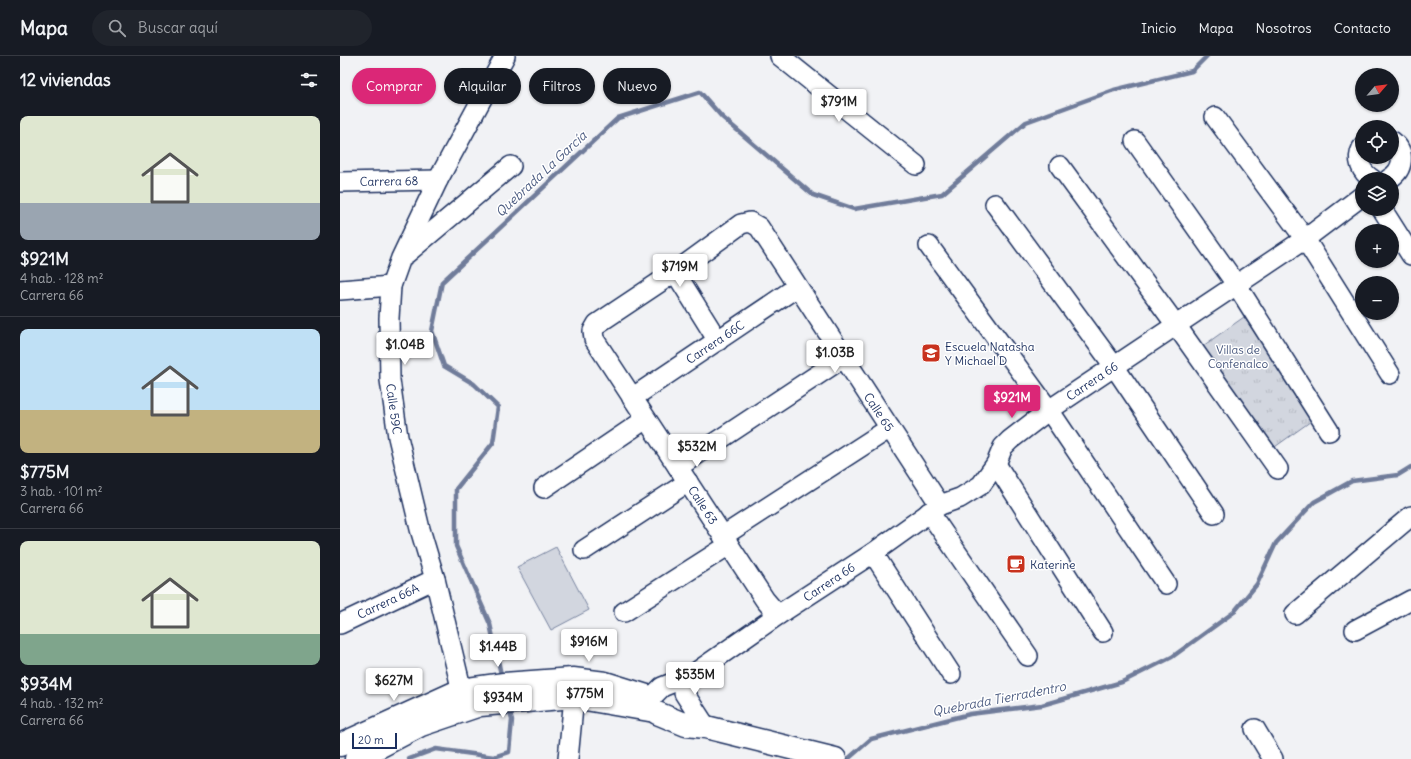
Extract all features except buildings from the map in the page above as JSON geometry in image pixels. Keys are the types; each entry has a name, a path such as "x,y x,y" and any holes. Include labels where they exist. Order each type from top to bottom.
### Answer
{"main road":[{"path":"340,745 472,698 521,691 573,679 588,680 634,691 655,702 686,725 706,727 830,757"},
{"path":"521,691 655,702"},
{"path":"356,759 472,698"}],"street":[{"name":"Calle 59C","path":"472,698 420,529 398,437 390,380 389,318 391,286 401,258 438,180 505,56"},
{"path":"780,56 916,166"},
{"path":"1215,117 1306,239 1390,374"},
{"path":"1135,141 1236,284 1329,431"},
{"path":"1399,150 1401,152 1402,161 1400,170"},
{"path":"401,258 511,166"},
{"path":"1060,166 1176,325 1278,469"},
{"name":"Carrera 68","path":"340,182 438,180"},
{"name":"Carrera 66","path":"655,702 662,687 692,675 778,615 873,553 934,508 960,498 981,485 996,464 1003,447 1048,410 1306,239 1355,201"},
{"path":"995,204 1114,366 1214,514"},
{"path":"1386,216 1411,255"},
{"name":"Calle 65","path":"675,272 741,224 750,222 759,227 842,358 890,428 934,508 1028,656"},
{"path":"929,246 1048,410 1166,584"},
{"path":"675,272 718,340"},
{"name":"Calle 63","path":"675,272 596,324 593,331 594,339 726,540 766,600 778,615"},
{"path":"340,290 391,286"},
{"name":"Carrera 66C","path":"632,398 798,287"},
{"path":"584,550 683,474 842,358"},
{"path":"544,488 646,419"},
{"path":"624,612 890,428"},
{"path":"996,464 1103,632"},
{"path":"1295,614 1411,516"},
{"path":"873,553 951,674"},
{"name":"Carrera 66A","path":"340,624 435,579"},
{"path":"1355,630 1411,600"},
{"path":"692,675 685,687 684,693 706,727"},
{"path":"568,759 574,696"},
{"path":"1255,729 1273,759"}],"green space":[{"name":"Villas de Confenalco","path":"1244,317 1314,419 1272,449 1200,348"},
{"path":"556,547 589,610 551,630 517,567"}],"waterway":[{"name":"Quebrada La García","path":"502,679 490,624 456,546 456,489 493,443 498,407 474,384 444,366 432,331 442,282 618,118 700,92 722,117 813,195 854,209 942,194 1026,122 1114,90 1192,71 1207,56"},
{"name":"Quebrada Tierradentro","path":"848,759 871,739 970,714 1042,705 1122,682 1172,657 1234,612 1257,584 1276,543 1314,502 1352,481 1398,475 1411,467"},
{"name":"Quebrada La García","path":"409,759 436,749 494,757 509,752 512,720 509,709"}],"place":[{"name":"Escuela Natasha Y Michael D","path":"931,353"},
{"name":"Katerine","path":"1016,564"}]}
